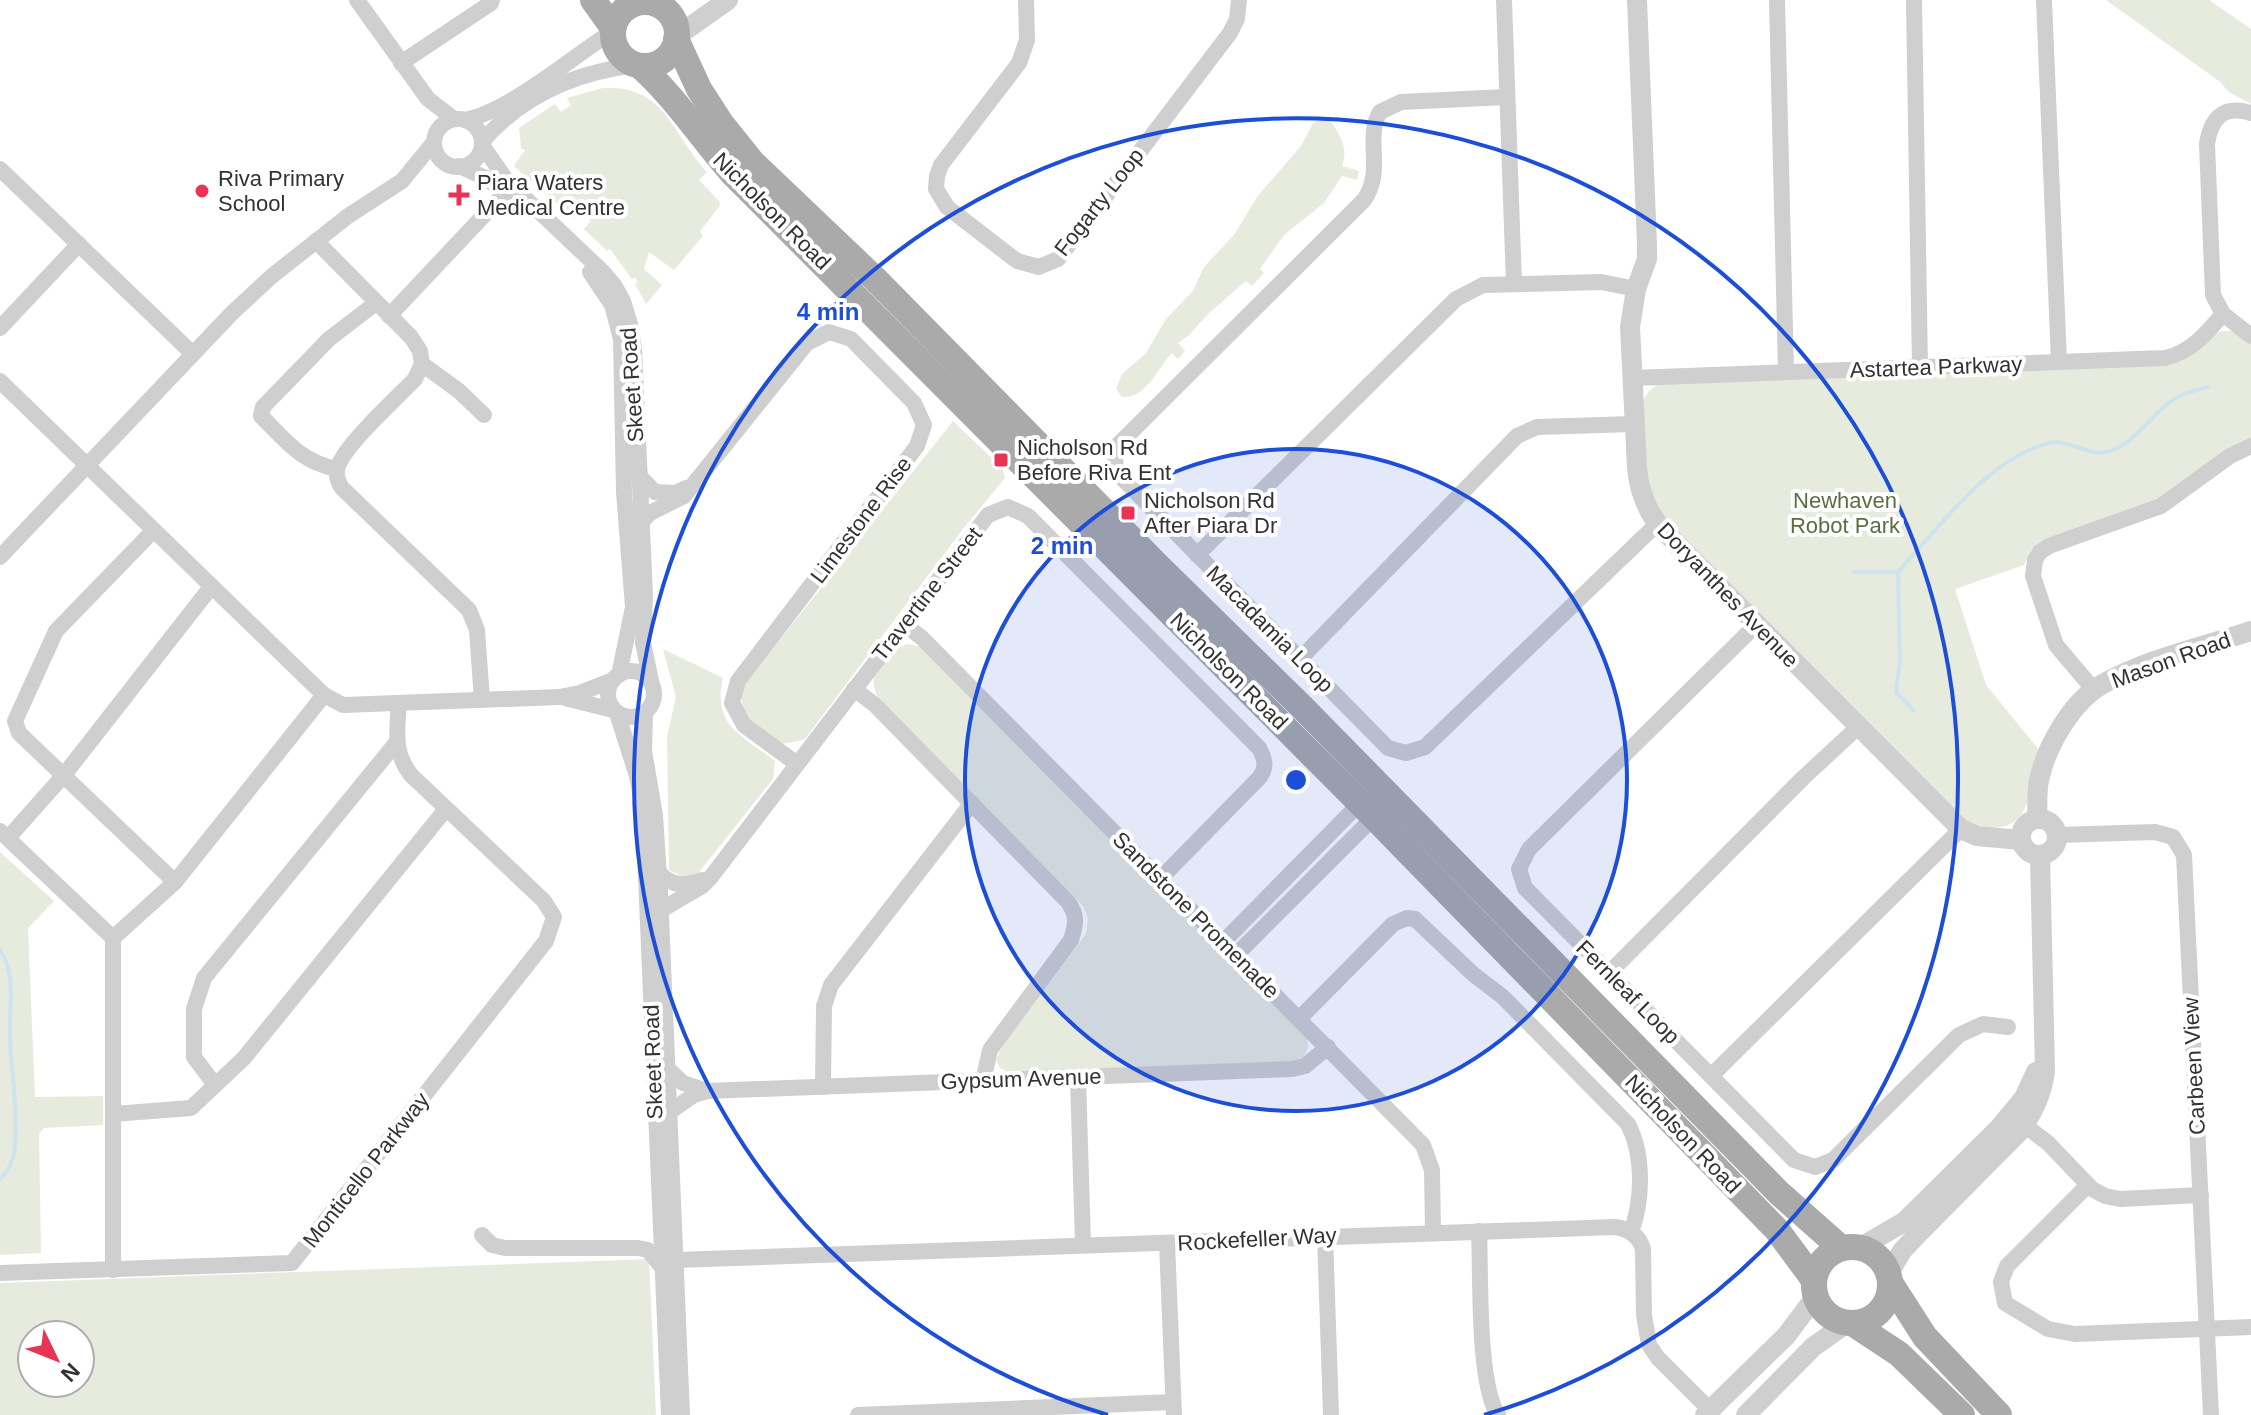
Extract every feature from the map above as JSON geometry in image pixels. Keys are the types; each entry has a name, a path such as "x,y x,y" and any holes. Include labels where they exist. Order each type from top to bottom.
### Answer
{"main road":[{"path":"593,0 613,30 617,51 624,59 638,65 654,64 666,58 676,38 674,21 668,12 650,1 634,4 623,11 613,30"},
{"name":"Nicholson Road","path":"676,38 699,89 753,163 875,279 1081,489 1777,1230 1815,1288 1824,1311 1899,1354 1962,1415"},
{"name":"Nicholson Road","path":"638,65 663,87 733,174 1779,1193 1851,1248 1878,1256 1925,1337 1999,1415"},
{"path":"1815,1288 1823,1260 1851,1248"},
{"path":"1849,1323 1873,1317 1882,1309 1888,1299 1890,1278"}],"street":[{"path":"357,0 428,99 477,128 482,143"},
{"path":"401,63 492,0"},
{"path":"676,38 728,0"},
{"name":"Fogarty Loop","path":"1026,0 1027,40 1019,63 941,165 936,189 947,207 1017,261 1039,267 1058,259 1230,33 1237,19 1239,0"},
{"path":"1504,0 1514,284"},
{"name":"Doryanthes Avenue","path":"1637,0 1647,244 1647,259 1636,289 1630,327 1633,424 1639,486 1657,524 1961,829"},
{"path":"1777,0 1786,372"},
{"path":"1914,0 1920,368"},
{"path":"2044,0 2059,362"},
{"path":"0,557 193,354 272,276 402,181 442,126 475,118 503,104 613,30"},
{"path":"402,181 475,159 482,143 509,114 554,86 601,70 638,65"},
{"name":"Macadamia Loop","path":"1506,97 1401,102 1380,112 1374,131 1374,178 1364,200 1118,445 1114,463 1120,479 1388,748 1406,753 1425,747 1657,524"},
{"path":"428,99 439,156 455,166"},
{"path":"2251,113 2230,110 2220,116 2212,122 2207,144 2213,295 2223,314 2251,336"},
{"name":"Skeet Road","path":"482,143 507,181 603,272 623,301 634,349 637,474 645,595 643,643 651,681"},
{"name":"Skeet Road","path":"455,166 486,178 505,193 594,277 612,305 620,331 624,492 633,607 616,677"},
{"path":"0,169 193,354"},
{"path":"389,316 505,193"},
{"path":"316,241 416,344 422,364 459,391 484,415"},
{"path":"0,328 79,244"},
{"path":"1197,555 1456,299 1483,285 1601,282 1636,289"},
{"path":"337,469 318,465 300,454 261,416 263,407 329,339 376,303"},
{"name":"Astartea Parkway","path":"1633,378 2177,356 2193,345 2223,314"},
{"name":"Limestone Rise","path":"640,523 650,513 679,500 807,343 829,332 851,339 914,403 924,425 917,446 738,681 732,703 744,725 797,764"},
{"path":"422,364 415,379 344,454 337,469 342,488 469,610 477,630 482,700"},
{"path":"0,381 324,695 343,705 559,697 580,693 634,671 651,681 654,698 645,713 628,718 615,711 559,697"},
{"path":"1300,659 1517,436 1537,427 1633,424"},
{"path":"2094,690 2056,645 2033,576 2033,563 2037,556 2049,546 2161,506 2230,456 2251,446"},
{"path":"637,474 655,492 676,493 691,485"},
{"name":"Travertine Street","path":"661,910 702,886 711,877 988,515 1008,507 1028,516 1263,755 1265,764 1260,777 1160,879"},
{"path":"153,531 56,631 15,721 19,733 175,882"},
{"path":"113,1270 113,938 4,834 64,775 211,587"},
{"name":"Sandstone Promenade","path":"904,624 922,638 1423,1145 1432,1170 1433,1232"},
{"name":"Fernleaf Loop","path":"1756,625 1529,849 1519,869 1526,889 1794,1160 1815,1167 1833,1160 1959,1035 1983,1024 2008,1027"},
{"name":"Mason Road","path":"2037,819 2040,775 2069,718 2084,698 2134,670 2251,631"},
{"path":"615,711 608,695 616,677"},
{"path":"854,689 875,705 1076,913 1071,940 990,1050 983,1081"},
{"path":"113,938 175,882 324,695"},
{"path":"113,1114 191,1108 244,1058 446,809 401,763 396,743 399,703"},
{"name":"Skeet Road","path":"615,711 633,764 643,807 660,1226 669,1263 682,1415"},
{"name":"Skeet Road","path":"645,713 644,751 655,815 659,873 668,1113 669,1415"},
{"path":"1609,973 1857,728"},
{"path":"215,1085 194,1057 194,1009 204,978 396,743"},
{"path":"1223,942 1376,801"},
{"path":"1236,955 1376,801"},
{"path":"823,1087 824,1006 831,985 972,803"},
{"name":"Monticello Parkway","path":"0,1273 292,1263 546,941 554,917 544,901 446,809"},
{"path":"1711,1076 1961,829 1977,836 2020,840 2029,853 2040,856 2053,848 2057,835 2050,822 2037,819 2024,826 2020,840"},
{"name":"Carbeen View","path":"2057,835 2155,832 2173,837 2184,855 2211,1415"},
{"path":"1890,1278 1911,1242 2007,1145 2036,1072 2043,1031 2040,856"},
{"path":"659,873 678,885 711,877"},
{"path":"1299,1019 1393,924 1403,918 1415,919 1473,974 1503,997 1628,1124 1637,1145 1640,1202 1631,1232 1641,1242 1644,1255 1644,1315 1649,1345 1708,1412 1786,1336 1815,1288"},
{"name":"Gypsum Avenue","path":"668,1113 694,1095 707,1091 1292,1069 1305,1066 1328,1047"},
{"name":"Gypsum Avenue","path":"666,1067 674,1078 707,1091"},
{"path":"1078,1078 1083,1245"},
{"path":"1851,1248 1904,1222 2017,1120"},
{"path":"2017,1120 2048,1143 2088,1185 2105,1196 2120,1199 2201,1195"},
{"path":"2088,1185 2007,1266 2001,1282 2005,1303 2048,1329 2061,1333 2251,1327"},
{"path":"611,1247 635,1243 660,1226"},
{"name":"Rockefeller Way","path":"669,1263 1610,1226 1631,1232"},
{"path":"1479,1231 1485,1371 1490,1398 1498,1415"},
{"path":"482,1235 492,1245 505,1248 611,1247 648,1250 669,1263"},
{"path":"1325,1236 1331,1415"},
{"path":"858,1415 1174,1408 1167,1243"},
{"path":"1746,1415 1813,1347 1849,1323"}],"green space":[{"path":"2106,0 2209,0 2251,29 2251,104 2229,92 2219,81"},
{"path":"603,88 624,89 641,95 666,115 707,172 699,180 720,202 700,231 703,236 674,270 649,252 644,269 662,285 646,304 635,284 638,282 635,277 632,279 610,249 607,251 584,229 591,221 581,211 574,219 514,166 525,150 521,148 519,128 555,104 561,112 571,105 567,98"},
{"path":"1320,117 1329,119 1337,130 1344,147 1342,166 1359,171 1357,180 1342,176 1324,203 1284,235 1260,269 1264,273 1252,286 1246,281 1209,313 1178,343 1185,351 1178,359 1172,353 1145,388 1122,397 1116,389 1122,374 1146,353 1166,319 1193,291 1204,267 1234,235 1257,197 1301,146"},
{"name":"Newhaven Robot Park","path":"2222,331 2235,331 2251,341 2251,439 2163,498 2042,541 2032,549 2024,565 1955,589 1986,685 2040,751 2028,800 2014,822 2003,827 1987,828 1966,823 1668,523 1651,494 1645,474 1642,402 1649,391 1660,383 2167,365 2191,355"},
{"path":"953,421 1002,468 1005,478 804,740 782,744 757,727 745,714 742,706 744,685"},
{"path":"908,644 922,647 1305,1034 1308,1047 1303,1057 1295,1062 1010,1073 1000,1068 996,1060 1002,1047 1086,934 1088,918 1083,906 877,696 873,681 876,671 893,652"},
{"path":"663,649 723,678 722,708 732,728 775,761 773,779 696,876 683,877 669,870 667,737 676,697"},
{"path":"0,852 54,901 28,928 35,1097 103,1096 103,1125 44,1128 39,1134 41,1253 0,1255"},
{"path":"649,1259 656,1415 0,1415 0,1283"}],"waterway":[{"path":"1914,711 1896,692 1900,661 1898,572 1948,516 1985,479 2027,451 2057,442 2088,451 2113,450 2134,436 2174,399 2208,387"},
{"path":"1854,572 1898,572"},
{"path":"0,950 6,960 11,982 10,1041 16,1120 14,1155 0,1179"}],"place":[{"name":"Riva Primary School","path":"202,191"},
{"name":"Piara Waters Medical Centre","path":"459,195"},
{"name":"Nicholson Rd Before Riva Ent","path":"1001,460"},
{"name":"Nicholson Rd After Piara Dr","path":"1128,513"}]}
